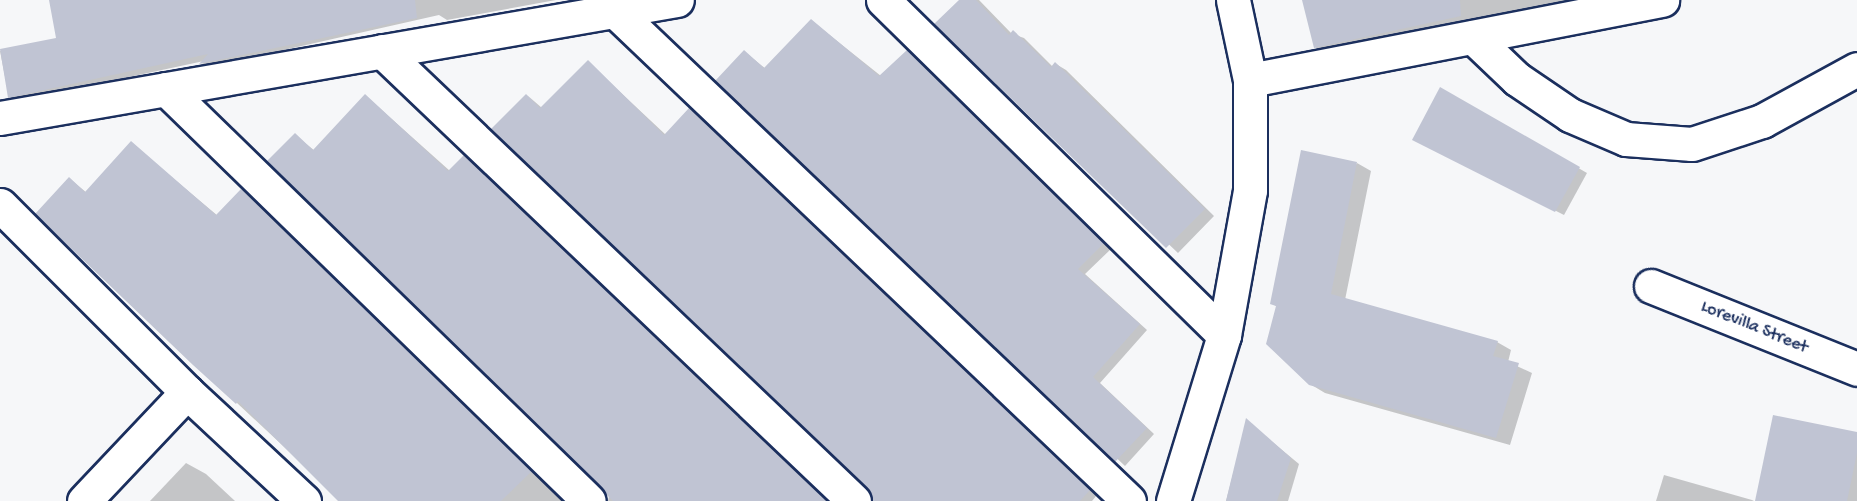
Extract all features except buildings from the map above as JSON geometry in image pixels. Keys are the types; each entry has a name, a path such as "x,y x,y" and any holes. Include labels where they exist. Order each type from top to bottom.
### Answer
{"street":[{"path":"0,118 677,0"},
{"path":"883,0 1224,335"},
{"path":"1173,501 1224,335 1250,190 1250,80 1233,0"},
{"path":"1250,80 1662,0"},
{"path":"615,11 1129,501"},
{"path":"1473,37 1516,79 1570,115 1626,139 1692,144 1762,121 1857,69"},
{"path":"382,51 854,501"},
{"path":"166,89 589,501"},
{"path":"0,204 188,392 304,501"},
{"name":"Lorevilla Street","path":"1651,286 1857,369"},
{"path":"84,501 188,392"}]}
